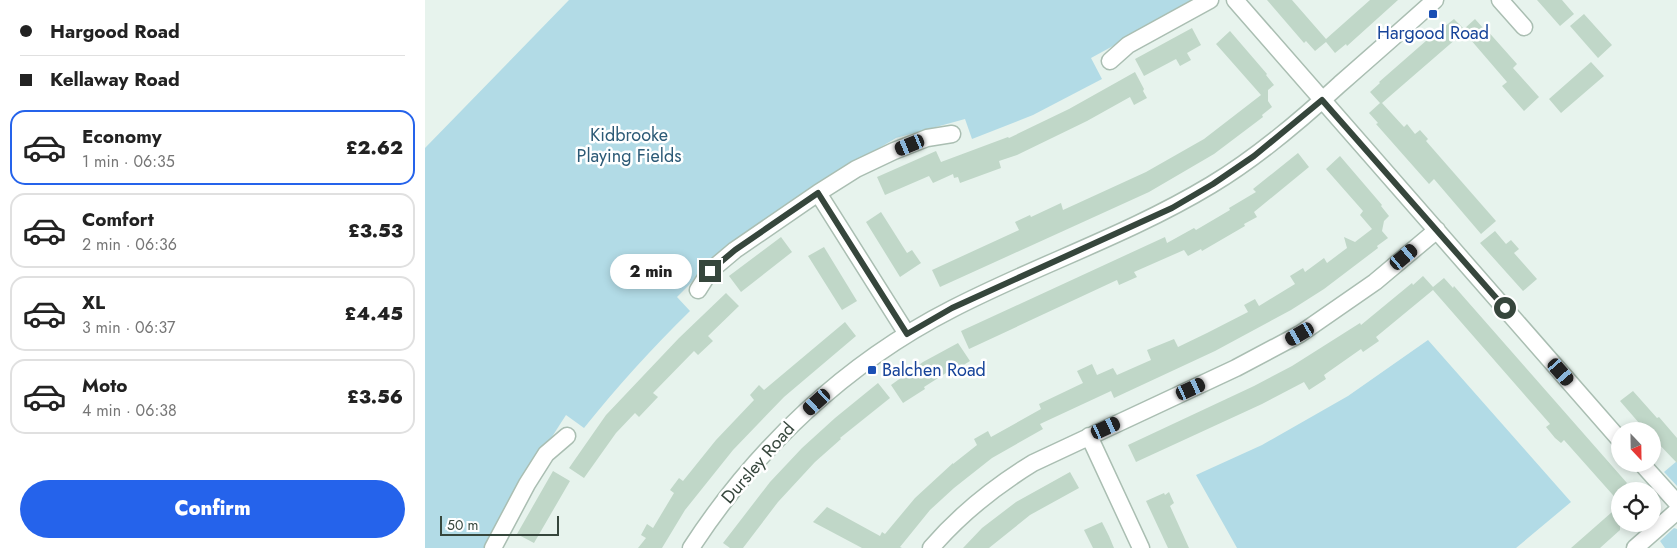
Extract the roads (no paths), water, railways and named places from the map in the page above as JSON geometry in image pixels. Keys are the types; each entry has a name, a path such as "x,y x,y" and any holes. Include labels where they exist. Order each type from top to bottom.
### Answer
{"street":[{"path":"1110,61 1128,45 1210,0"},
{"path":"1235,0 1611,430"},
{"name":"Dursley Road","path":"691,548 735,486 759,459 792,424 844,379 907,334 952,308 1172,208 1213,184 1254,156 1322,100 1435,0"},
{"path":"1500,0 1524,27"},
{"path":"698,290 710,271 735,250 856,169 927,138 952,134"},
{"path":"818,193 907,334"},
{"path":"931,548 949,526 1001,482 1033,463 1236,368 1300,334 1375,282 1437,230"},
{"path":"493,548 527,484 547,454 567,436"},
{"path":"1089,436 1141,548"},
{"path":"1648,472 1677,504"},
{"path":"1635,548 1677,511"}],"place":[{"name":"Hargood Road","path":"1433,14"},
{"name":"Balchen Road","path":"872,370"}],"park label":[{"name":"Kidbrooke Playing Fields","path":"629,145"}]}
